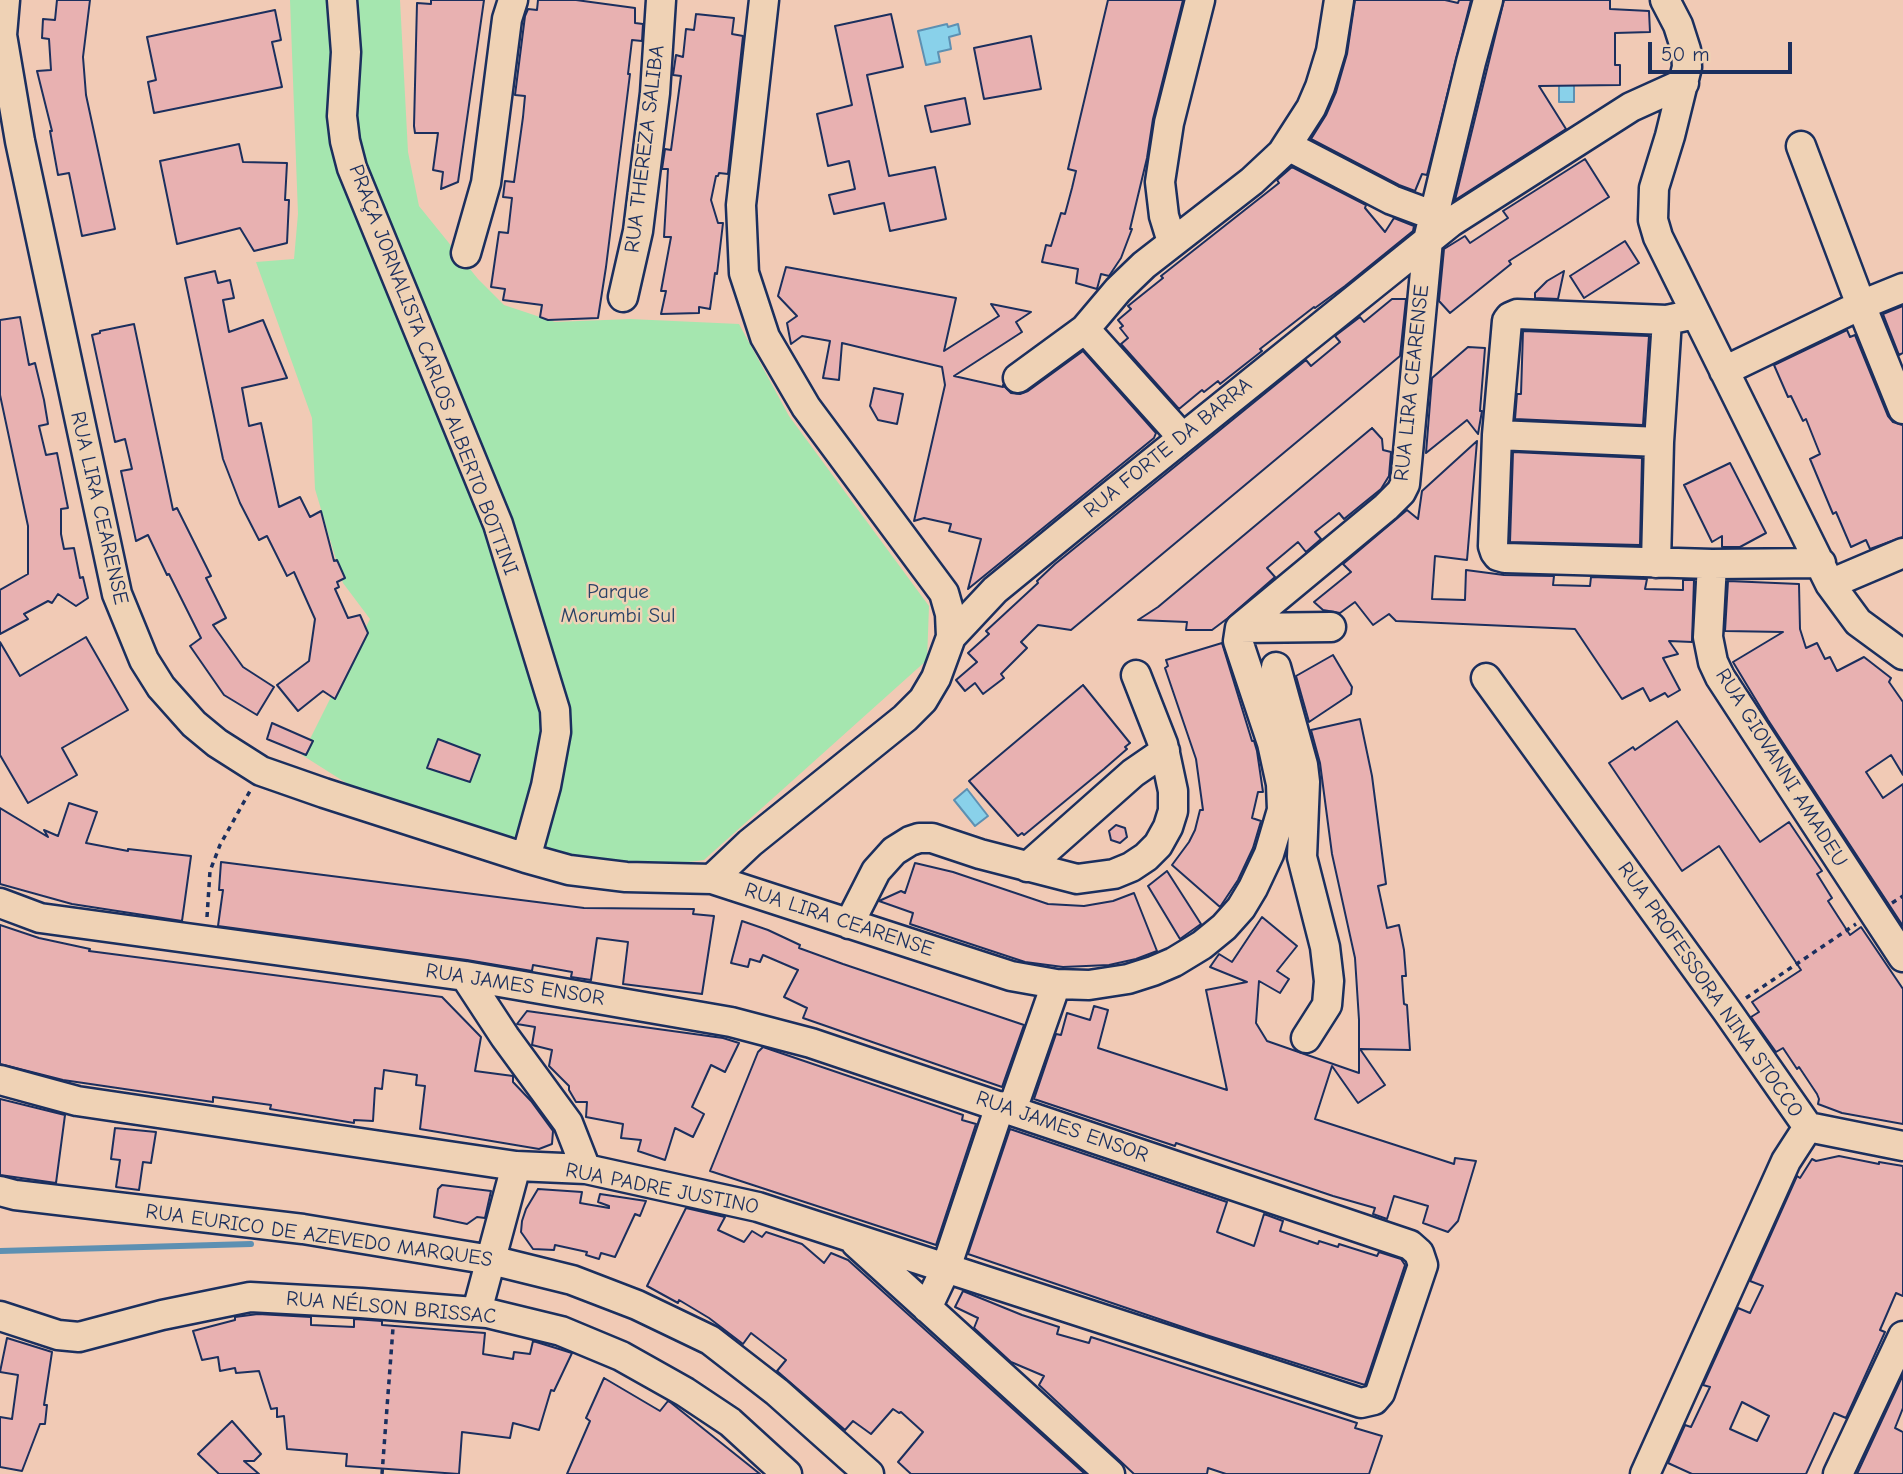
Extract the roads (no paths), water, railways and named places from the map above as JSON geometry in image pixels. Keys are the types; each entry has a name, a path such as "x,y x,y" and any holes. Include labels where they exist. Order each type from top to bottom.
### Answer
{"street":[{"name":"PRAÇA JORNALISTA CARLOS ALBERTO BOTTINI","path":"342,0 346,52 342,116 352,168 498,524 555,710 555,732 546,786 526,858"},
{"path":"466,253 486,183 507,19 513,0"},
{"name":"RUA THEREZA SALIBA","path":"623,297 638,231 655,93 662,0"},
{"path":"763,0 741,205 741,254 744,273 765,337 806,407 944,593 950,614 951,637"},
{"path":"1172,242 1164,216 1160,182 1169,123 1200,0"},
{"path":"1018,378 1085,329 1118,290 1172,242 1252,181 1288,146 1311,108 1320,87 1331,51 1339,0"},
{"name":"RUA LIRA CEARENSE","path":"2,16 20,141 117,594 144,660 161,687 194,724 261,771 526,858 569,870 626,877 712,879 1011,976 1056,984 1089,985 1128,979 1174,962 1224,928 1241,908 1269,854 1282,810 1281,784 1272,743 1238,641 1240,628 1401,492 1406,473 1422,288 1432,228 1488,0"},
{"path":"1665,0 1678,25 1686,50 1687,67 1654,188 1652,204 1658,237 1826,573 1858,622 1903,655"},
{"name":"RUA FORTE DA BARRA","path":"712,879 750,844 905,718 923,700 936,678 951,637 995,590 1432,228 1451,222 1631,107 1684,83"},
{"path":"1288,146 1392,200 1432,228"},
{"path":"1801,146 1903,409"},
{"path":"1724,372 1861,304 1903,288"},
{"path":"1695,314 1667,320 1517,314 1510,317 1507,321 1497,435 1493,546 1498,556 1712,564 1826,573 1903,553"},
{"path":"1656,563 1659,442 1667,320"},
{"path":"1085,329 1182,437"},
{"path":"1497,435 1659,442"},
{"name":"RUA GIOVANNI AMADEU","path":"1712,564 1708,638 1713,662 1720,677 1903,957"},
{"path":"944,593 968,596 995,590"},
{"path":"1240,628 1331,627"},
{"path":"1276,667 1303,765 1305,782 1301,857 1325,947 1329,994 1327,1005 1306,1038"},
{"path":"849,924 876,871 894,851 910,841 932,838 1077,879 1100,877 1131,867 1146,856 1163,836 1173,811 1173,791 1165,751 1136,675"},
{"name":"RUA PROFESSORA NINA STOCCO","path":"1486,678 1808,1127 1786,1161 1645,1474"},
{"path":"1027,867 1133,773 1165,751"},
{"path":"1269,854 1301,857"},
{"name":"RUA JAMES ENSOR","path":"0,903 40,918 465,976 732,1022 811,1043 1415,1248 1421,1255 1423,1265 1380,1393 1374,1400 1361,1403 849,1237"},
{"path":"465,976 568,1123 586,1170"},
{"path":"926,1308 946,1268 1056,984"},
{"name":"RUA PADRE JUSTINO","path":"0,1080 77,1101 516,1166 586,1170 758,1207 849,1237 1110,1474"},
{"path":"1808,1127 1903,1146"},
{"path":"478,1311 516,1166"},
{"name":"RUA EURICO DE AZEVEDO MARQUES","path":"0,1191 15,1195 303,1229 491,1260 572,1280 637,1305 710,1340 777,1392 869,1474"},
{"name":"RUA NÉLSON BRISSAC","path":"0,1316 58,1335 79,1337 162,1315 250,1297 478,1311 561,1331 621,1356 685,1392 730,1422 787,1474"},
{"path":"1838,1474 1903,1336"}],"water":[{"path":"947,24 948,27 958,24 960,34 949,37 951,49 938,52 940,62 926,65 918,31"},
{"path":"1559,74 1574,74 1574,102 1559,102"},
{"path":"967,789 988,816 975,826 954,800"}],"waterway":[{"path":"0,1251 251,1244"}],"park label":[{"name":"Parque Morumbi Sul","path":"618,604"}]}
